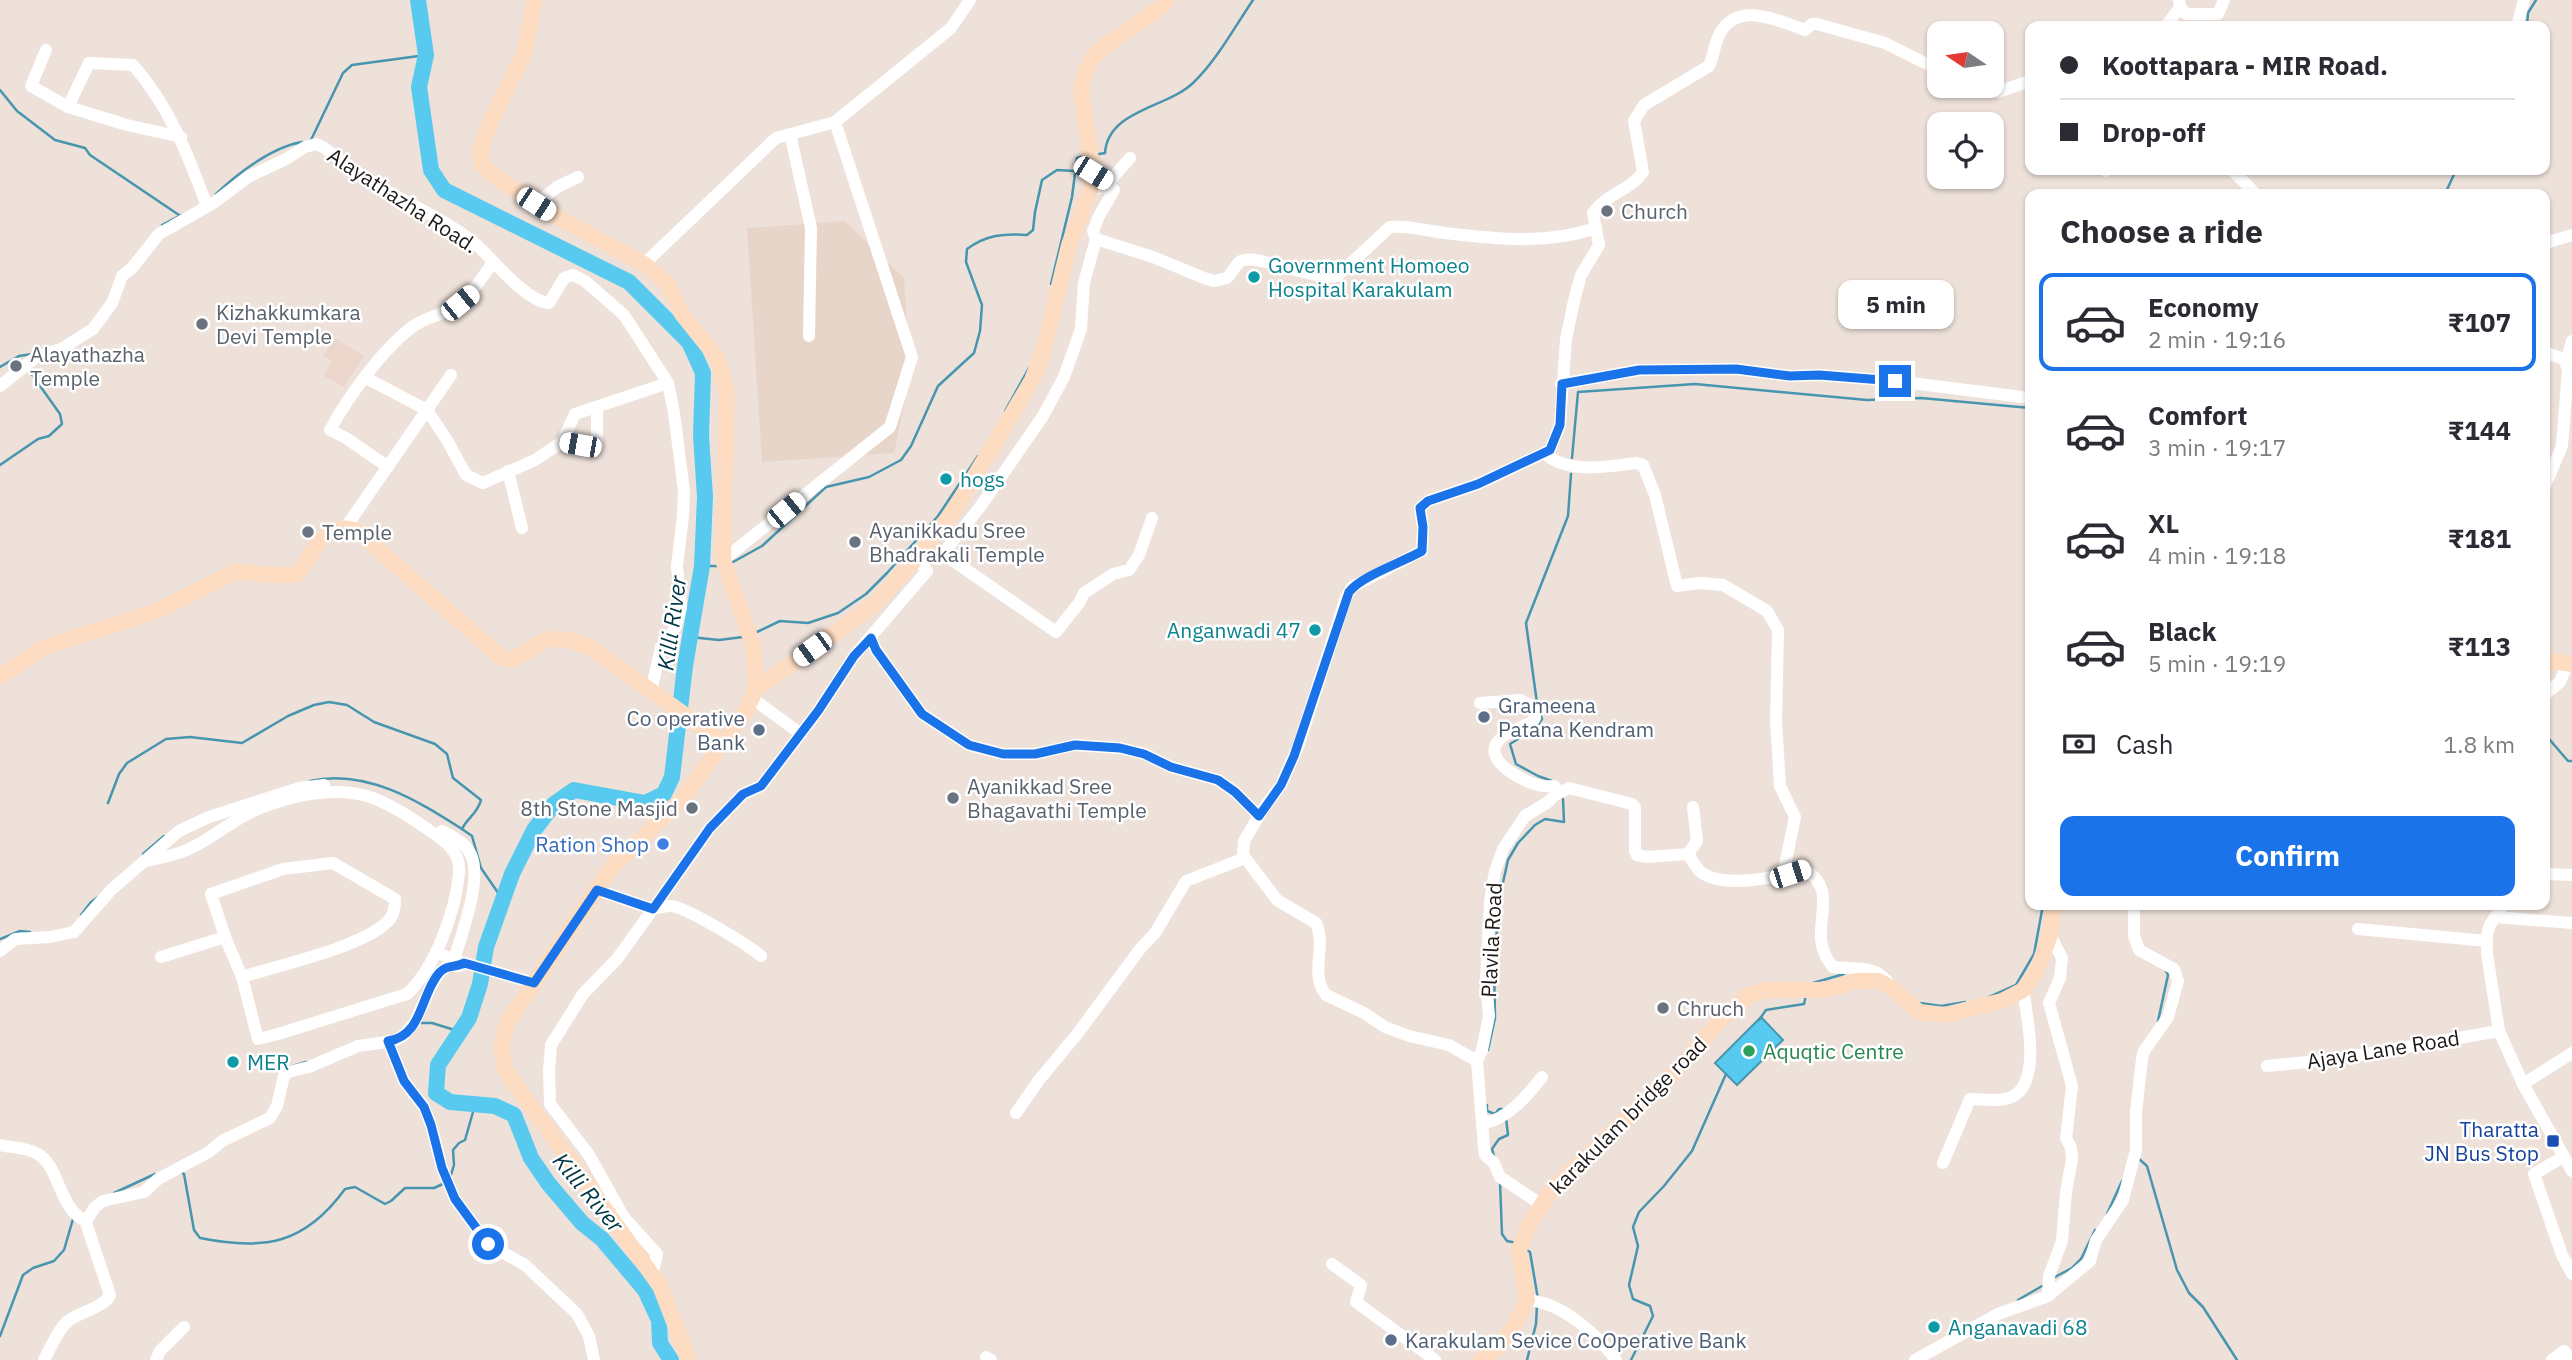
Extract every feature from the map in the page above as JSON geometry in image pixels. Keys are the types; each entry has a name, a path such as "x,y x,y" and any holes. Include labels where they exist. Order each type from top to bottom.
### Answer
{"main road":[{"path":"535,0 524,54 491,121 480,155 481,162 492,175 536,204 644,264 667,283 682,314 718,359 727,394 723,560 753,645 754,694"},
{"path":"690,1360 660,1286 505,1070 501,1052 507,1023 612,867 684,797 745,712 754,694 875,604 921,566 1032,380 1043,352 1069,245 1090,191 1093,173 1082,92 1087,68 1103,47 1158,10 1167,0"},
{"path":"0,677 42,648 154,612 237,571 296,575 307,564 316,545 327,532 346,527 357,531 502,658 516,658 545,641 570,639 611,659 723,742"},
{"path":"2550,661 2569,664"},
{"path":"1892,988 1919,1012 1945,1015 2002,1001 2023,990 2037,970 2050,935 2052,910"},
{"name":"karakulam bridge road","path":"1527,1300 1520,1246 1552,1189 1677,1071 1722,1018 1748,995 1767,990 1834,988 1856,981 1879,981 1892,988"},
{"path":"1481,1360 1505,1338 1527,1300"}],"street":[{"path":"644,264 776,138 835,122 951,28 970,0"},
{"path":"2184,12 2218,13 2224,0"},
{"path":"2518,21 2524,0"},
{"path":"1480,1055 1385,1027 1364,1013 1326,995 1317,975 1320,944 1316,923 1277,900 1242,852 1243,844 1281,785 1294,756 1343,606 1352,587 1422,551 1423,527 1420,508 1428,501 1478,484 1550,450 1560,425 1566,339 1581,275 1599,244 1594,211 1609,197 1636,182 1643,172 1634,120 1644,105 1709,66 1719,33 1727,22 1749,13 1805,30 1812,24 1885,43 1927,64"},
{"path":"46,50 31,86 68,107 127,125 181,137"},
{"path":"68,107 89,63 133,65 153,88 181,137 207,206"},
{"path":"2004,90 2025,84"},
{"path":"723,560 890,426 912,357 835,122"},
{"path":"790,134 811,228 810,336"},
{"name":"Alayathazha Road.","path":"0,386 38,356 61,349 92,330 103,319 112,303 122,276 141,258 159,234 207,206 248,177 309,145 323,147 376,185 463,236 538,301 550,302 564,278 573,275 585,281 624,315 668,383 684,491 677,566 681,607 675,628 661,647 652,691"},
{"path":"1093,173 1108,183 1130,158"},
{"path":"2237,175 2251,189"},
{"path":"536,204 557,187 578,177"},
{"path":"652,1275 657,1254 623,1216 589,1155 550,1104 551,1045 583,994 617,960 710,828 743,794 761,786 921,566 941,556 980,507 1043,416 1064,377 1081,329 1084,283 1096,239 1093,232 1096,221 1114,190 1107,186 1090,191"},
{"path":"1096,239 1153,257 1214,281 1227,278 1239,263 1245,260 1262,260 1313,276 1337,276 1391,227 1530,241 1578,235 1596,228"},
{"path":"2550,242 2572,234"},
{"path":"388,467 330,430 366,378 410,329 460,303 472,293 493,262"},
{"path":"2550,474 2562,446 2568,400 2566,362 2572,341"},
{"path":"2550,355 2566,362"},
{"path":"1562,384 1639,370 1736,369 1790,376 1819,375 1895,381 2025,397"},
{"path":"346,527 452,375"},
{"path":"366,378 427,410 466,475 483,482 536,460 562,442 575,414 668,383"},
{"path":"562,442 597,448 597,407"},
{"path":"1544,453 1556,462 1573,466 1643,465 1654,495 1677,586 1723,584 1767,611 1778,630 1776,721 1780,786 1795,817 1784,870 1790,874"},
{"path":"508,471 522,528"},
{"path":"941,556 945,555 1056,632 1084,593 1113,574 1129,570 1139,555 1152,518"},
{"path":"871,638 876,650 922,714 969,745 1003,754 1035,754 1075,745 1120,748 1144,754 1171,767 1218,780 1235,792 1259,816"},
{"path":"2550,690 2560,682 2569,664"},
{"path":"754,694 801,734"},
{"path":"1480,703 1520,700 1534,707 1533,721 1502,737 1495,746 1495,755 1510,772 1540,786 1554,786 1560,792 1569,788 1632,804 1635,807 1637,855 1647,857 1688,854"},
{"path":"0,951 15,939 50,937 74,932 110,890 179,831 209,817 299,788 338,783 364,787 412,810 469,850 474,863 463,962 459,966 448,966 439,972 409,1031 394,1041 358,1046 309,1067 288,1072 284,1076 277,1106 270,1118 222,1141 209,1152 158,1179 144,1192 103,1201 94,1207 86,1221"},
{"path":"143,862 187,850 258,809 287,800 336,792 369,796 411,818 446,842 455,853 460,868 457,896 436,952 420,982 407,994 258,1039 242,976 225,937 211,894 283,869 333,863 395,898 395,911 388,922 370,935 350,944 242,976"},
{"name":"Plavila Road","path":"1542,1205 1500,1177 1494,1163 1485,1154 1480,1055 1489,1016 1486,982 1494,871 1503,849 1525,816 1560,792"},
{"path":"1688,854 1697,841 1693,807"},
{"path":"1688,854 1700,872 1712,878 1758,881 1805,870 1817,877 1823,888 1821,940 1825,957 1833,967 1861,968 1882,974 1892,988"},
{"path":"1016,1113 1155,933 1186,881 1245,858"},
{"path":"2550,874 2572,875"},
{"path":"597,890 653,909 671,905 734,937 761,956"},
{"path":"1915,1360 1998,1314 2048,1296 2090,1261 2096,1240 2123,1200 2136,1150 2136,1112 2144,1051 2168,1017 2178,981 2174,969 2139,950 2133,936 2134,910"},
{"path":"2500,910 2490,925 2487,941 2499,1031 2523,1084 2572,1171"},
{"path":"2495,917 2572,923"},
{"path":"2358,929 2487,941"},
{"path":"2048,1296 2049,1276 2062,1241 2072,1159 2066,1138 2072,1086 2049,1008 2060,978 2062,958 2050,935"},
{"path":"161,957 225,937"},
{"path":"436,952 534,983"},
{"path":"1943,1163 1970,1099 2009,1098 2023,1087 2032,1050 2023,990"},
{"name":"Ajaya Lane Road","path":"2267,1066 2337,1059 2499,1031"},
{"path":"388,1041 404,1081 428,1116 455,1199 488,1244 525,1265 577,1314 589,1336 594,1360"},
{"path":"2523,1084 2572,1053"},
{"path":"1484,1124 1493,1122 1527,1096 1542,1077"},
{"path":"0,1145 21,1147 40,1155 54,1176 69,1208 86,1221 110,1295 104,1304 90,1308 66,1323 44,1360"},
{"path":"2563,1157 2534,1174 2562,1255 2572,1274"},
{"path":"1332,1264 1361,1285 1356,1302 1435,1360"},
{"path":"1527,1300 1562,1312 1603,1343 1616,1360"},
{"path":"156,1360 160,1351 184,1327"},
{"path":"2552,1360 2564,1351 2572,1360"}],"shaded area":[{"path":"845,221 904,278 910,375 894,453 762,462 747,228"},
{"path":"335,338 364,356 344,387 324,376 332,361 323,356"}],"water":[{"name":"Aquqtic Centre","path":"1761,1017 1783,1040 1737,1085 1715,1063"}],"waterway":[{"name":"Killi River","path":"418,0 426,55 419,87 431,170 444,190 629,282 689,342 703,373 701,435 705,497 702,566 685,666 672,777 664,794 645,803 574,790 554,804 534,830 512,874 486,947 480,984 469,1018 438,1065 436,1093 450,1102 495,1106 514,1115 531,1158 548,1183 582,1223 602,1239 645,1290 659,1320 660,1343 671,1360"},
{"path":"1099,154 1105,153 1116,127 1193,83 1218,54 1253,0"},
{"path":"2527,21 2528,13 2536,0"},
{"path":"311,140 343,73 352,65 426,55"},
{"path":"0,90 17,111 55,140 85,148 90,155 179,215"},
{"path":"216,194 256,162 279,149 302,142"},
{"path":"1051,284 1072,197 1077,158 1084,156"},
{"path":"733,562 762,546 826,487 869,477 901,460 911,446 938,386 974,353 980,331 982,305 966,262 967,249 995,236 1027,235 1033,230 1042,180 1057,170 1075,171"},
{"path":"2447,189 2454,175"},
{"path":"162,225 181,215"},
{"path":"0,367 19,356 32,354"},
{"path":"1005,411 1029,368"},
{"path":"0,465 38,439 49,436 62,424 60,414 28,369"},
{"path":"1572,458 1578,392 1695,384 1867,400 1921,398 2025,408"},
{"path":"757,632 780,621 808,623 838,613 866,594 938,516 978,456"},
{"path":"1537,703 1526,623 1568,516 1571,474"},
{"path":"702,566 718,566"},
{"path":"690,637 719,640 743,637"},
{"path":"108,803 119,774 127,763 166,739 190,737 242,743 288,716 314,705 329,702 347,705 374,722 435,744 447,754 453,778 481,800 462,829 472,836 481,868 503,900"},
{"path":"1540,712 1542,719 1536,728 1510,744 1516,764 1552,781"},
{"path":"2550,740 2568,761 2572,761"},
{"path":"310,781 331,778 371,783 409,798 462,829"},
{"path":"1488,1050 1495,1018 1494,963 1500,896 1508,860 1518,843 1535,825 1545,819 1564,822 1563,799"},
{"path":"143,854 164,836"},
{"path":"81,915 98,897"},
{"path":"1989,997 2016,985 2034,954 2042,910"},
{"path":"0,939 20,931 30,932"},
{"path":"2158,1021 2168,975 2165,969"},
{"path":"1813,983 1844,974"},
{"path":"1759,1020 1766,1010 1804,1004 1806,995"},
{"path":"1920,1003 1941,1006 1965,1002"},
{"path":"418,1023 432,1023 461,1032"},
{"path":"286,1068 306,1062"},
{"path":"1631,1360 1653,1316 1650,1306 1633,1299 1629,1285 1638,1246 1633,1227 1639,1212 1692,1151 1726,1074"},
{"path":"450,1178 454,1165 453,1150 465,1140 475,1105"},
{"path":"1487,1105 1487,1111 1495,1114 1502,1109"},
{"path":"1494,1156 1492,1149 1499,1139 1508,1135 1506,1118"},
{"path":"2139,1159 2147,1166 2177,1270 2189,1293 2203,1307 2237,1360"},
{"path":"180,1171 184,1174 194,1230 200,1238 244,1244 264,1243 299,1232 315,1222 345,1189 355,1187 385,1204 405,1188 434,1188 445,1183"},
{"path":"114,1193 155,1174"},
{"path":"2107,1214 2122,1181"},
{"path":"1500,1182 1502,1234 1507,1241 1517,1243"},
{"path":"0,1336 23,1275 33,1268 54,1261 64,1250 73,1219"},
{"path":"2053,1278 2072,1268 2081,1259 2095,1230"},
{"path":"1525,1249 1530,1252 1538,1299"},
{"path":"2018,1300 2042,1286"},
{"path":"1527,1360 1536,1324 1537,1305"}],"place":[{"name":"Church","path":"1607,211"},
{"name":"Government Homoeo Hospital Karakulam","path":"1254,277"},
{"name":"Kizhakkumkara Devi Temple","path":"202,324"},
{"name":"Alayathazha Temple","path":"16,366"},
{"name":"hogs","path":"946,479"},
{"name":"Temple","path":"308,532"},
{"name":"Ayanikkadu Sree Bhadrakali Temple","path":"855,542"},
{"name":"Anganwadi 47","path":"1315,630"},
{"name":"Grameena Patana Kendram","path":"1484,717"},
{"name":"Co operative Bank","path":"759,730"},
{"name":"Ayanikkad Sree Bhagavathi Temple","path":"953,798"},
{"name":"8th Stone Masjid","path":"692,808"},
{"name":"Ration Shop","path":"663,844"},
{"name":"Chruch","path":"1663,1008"},
{"name":"Aquqtic Centre","path":"1749,1051"},
{"name":"MER","path":"233,1062"},
{"name":"Tharatta JN Bus Stop","path":"2553,1141"},
{"name":"Anganavadi 68","path":"1934,1327"},
{"name":"Karakulam Sevice CoOperative Bank","path":"1391,1340"}],"route":[{"path":"488,1244 455,1199 442,1168 424,1107 404,1081 388,1041 394,1041 409,1031 421,1012 430,986 439,972 448,966 464,963 534,983 597,890 653,909 710,828 743,794 761,786 818,711 854,656 871,638 876,650 922,714 969,745 1003,754 1035,754 1075,745 1120,748 1144,754 1171,767 1218,780 1235,792 1259,816 1281,785 1294,756 1343,606 1352,587 1422,551 1423,527 1420,508 1428,501 1478,484 1550,450 1560,425 1562,384 1639,370 1736,369 1790,376 1819,375 1895,381"}]}
